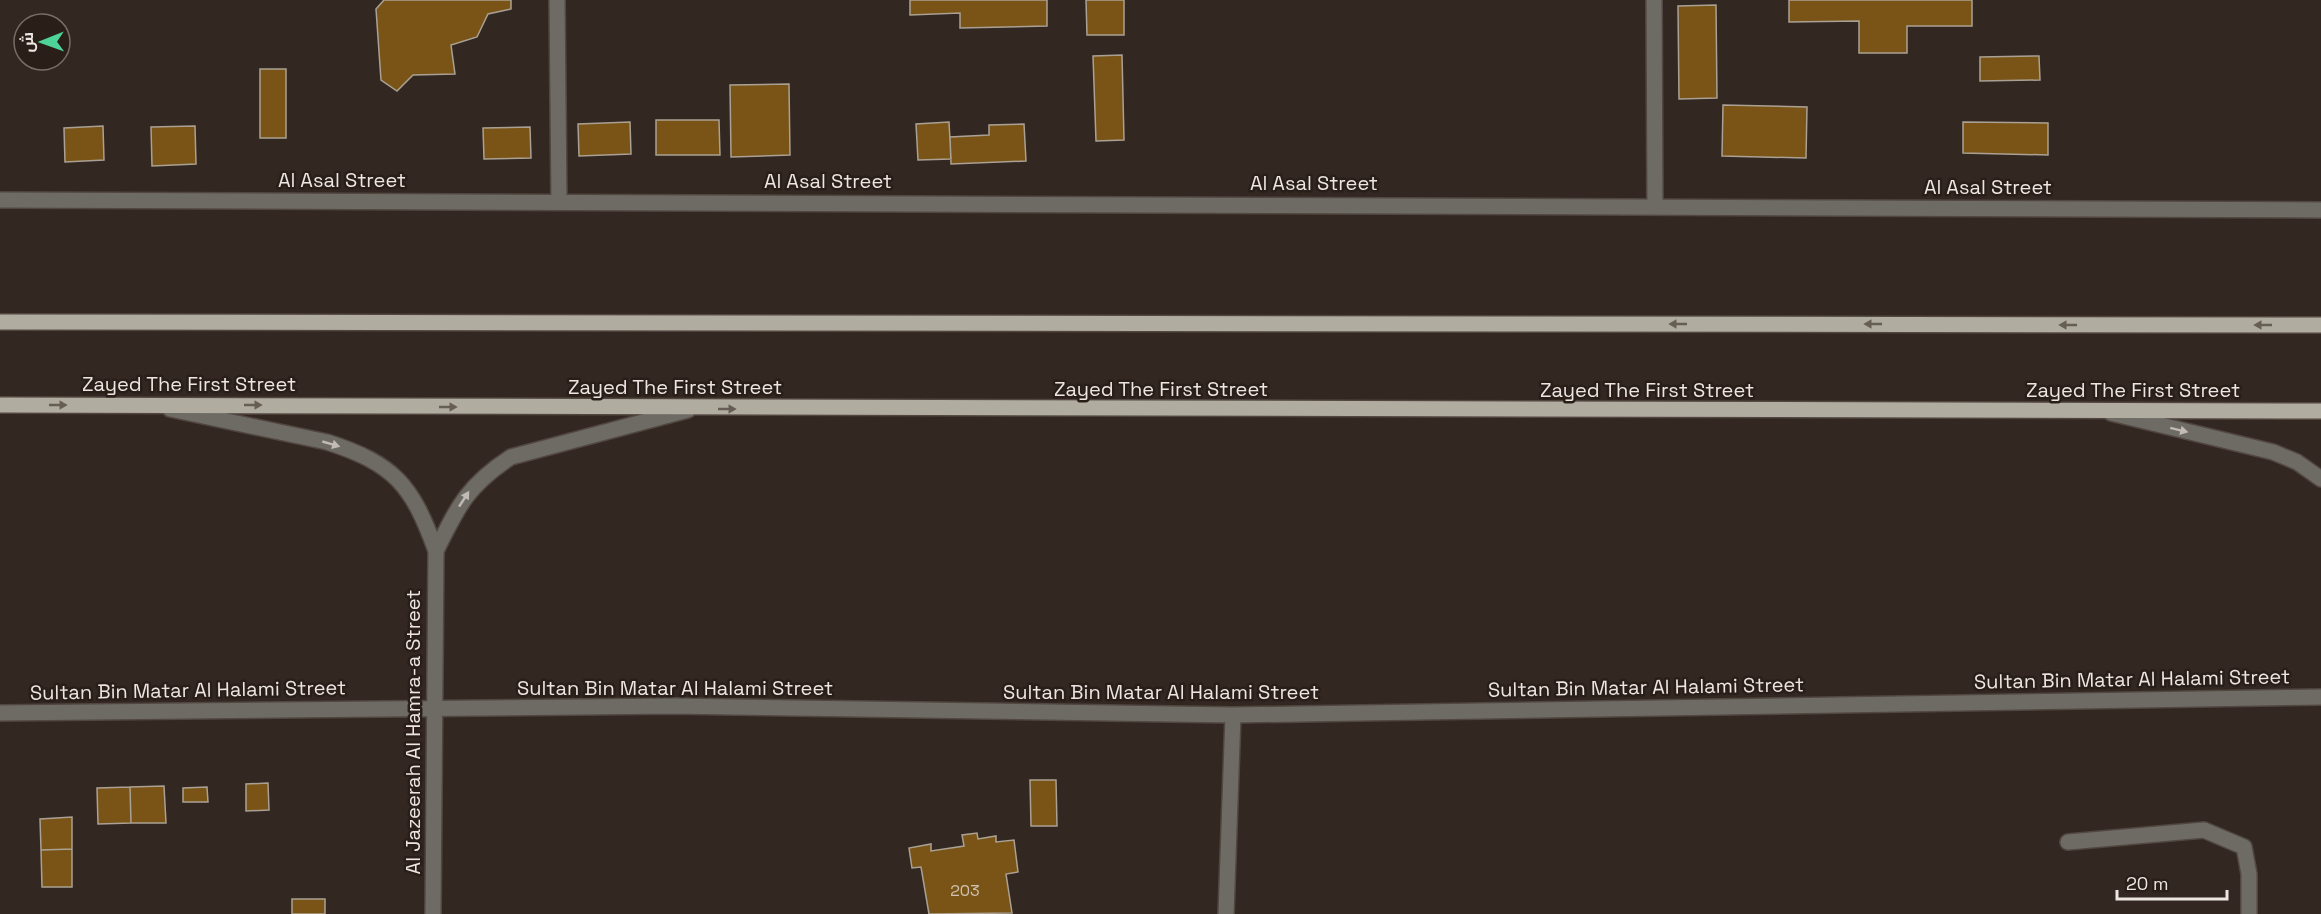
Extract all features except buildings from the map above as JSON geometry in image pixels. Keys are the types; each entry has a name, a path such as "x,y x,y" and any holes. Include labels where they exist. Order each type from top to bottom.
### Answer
{"main road":[{"path":"0,322 2321,325"},
{"name":"Zayed The First Street","path":"0,405 693,409 2321,411"}],"street":[{"path":"557,0 559,201"},
{"path":"1653,0 1655,206"},
{"name":"Al Asal Street","path":"0,200 2321,210"},
{"name":"Al Jazeerah Al Hamra-a Street","path":"151,405 327,442 371,459 407,488 417,503 436,550 433,914"},
{"name":"Al Jazeerah Al Hamra-a Street","path":"436,550 466,494 486,473 511,457 693,409"},
{"path":"2102,411 2273,452 2297,462 2321,479"},
{"name":"Sultan Bin Matar Al Halami Street","path":"0,712 673,706 1233,714 2321,697"},
{"path":"1226,914 1233,714"},
{"path":"2067,842 2204,830 2244,847 2249,873 2249,914"}]}
